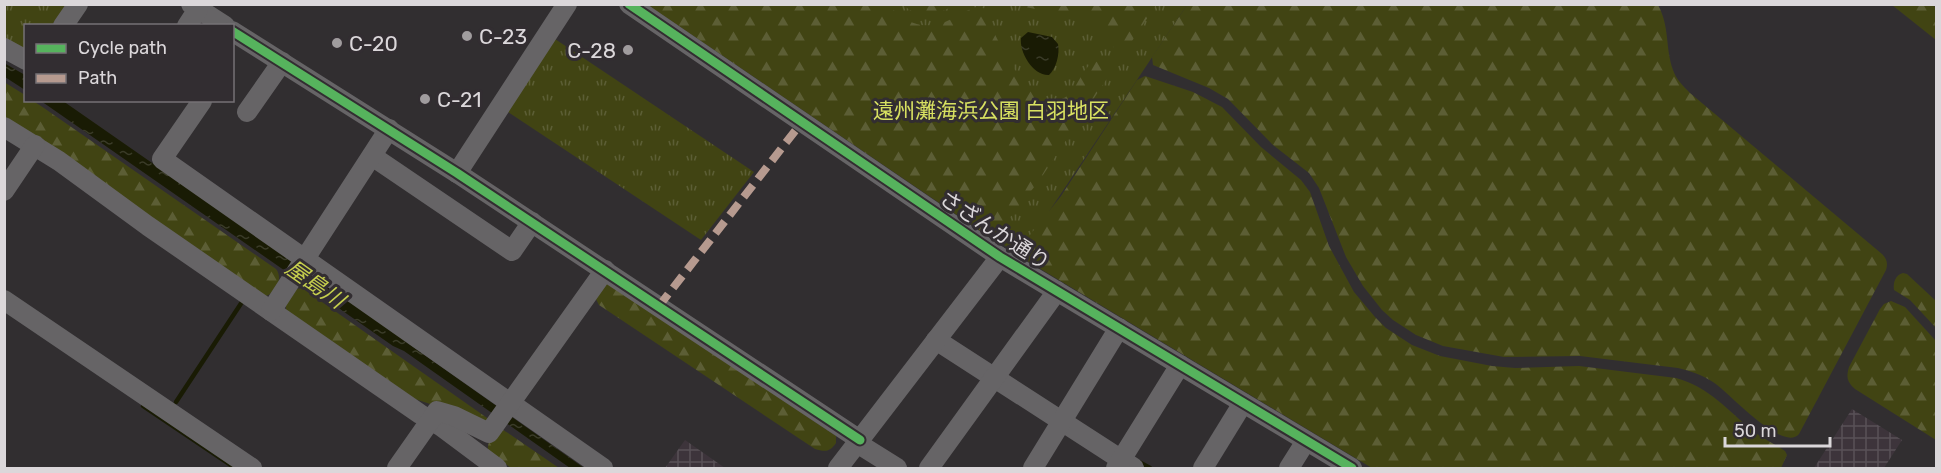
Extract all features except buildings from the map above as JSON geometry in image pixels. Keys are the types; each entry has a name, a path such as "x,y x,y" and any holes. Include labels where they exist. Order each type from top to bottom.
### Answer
{"street":[{"path":"64,24 78,4"},
{"path":"457,173 567,4"},
{"name":"さざんか通り","path":"629,4 1000,257 1352,468"},
{"path":"188,24 195,7 222,24"},
{"path":"234,32 532,222 897,468"},
{"path":"4,48 24,59"},
{"path":"247,112 282,62"},
{"path":"201,102 162,159 300,266 505,411 603,468"},
{"path":"4,127 34,145 497,468"},
{"path":"271,311 389,129"},
{"path":"4,191 34,145"},
{"path":"372,156 512,251 532,222"},
{"path":"838,468 1000,257"},
{"path":"397,468 437,411 454,416 489,433 604,270"},
{"path":"929,468 1057,291"},
{"path":"4,300 252,468"},
{"path":"1033,468 1119,328"},
{"path":"936,340 1124,466 1180,365"},
{"path":"1203,468 1243,403"},
{"path":"1289,468 1306,441"}],"shaded area":[{"path":"1852,409 1902,440 1884,468 1814,468"},
{"path":"685,440 725,468 665,468"}],"green space":[{"path":"1076,4 1156,5 1128,47 1117,50 1098,27 1080,13"},
{"path":"5,5 66,5 53,24 24,24 24,53 5,42"},
{"name":"遠州灘海浜公園 白羽地区","path":"648,5 1187,5 1050,210 1023,256 1029,262"},
{"name":"遠州灘海浜公園 白羽地区","path":"648,5 889,5 907,20 929,26 945,22 980,6 988,11 990,23 1017,73 1028,88 1040,97 1059,100 1066,97 1093,63 1103,62 1108,70 1108,77 1039,181 999,231 989,234 982,232"},
{"path":"903,5 955,5 935,13 922,14 909,10"},
{"path":"1016,5 1069,5 1070,11 1064,15"},
{"path":"1187,5 1658,5 1666,29 1673,70 1682,85 1882,254 1887,261 1886,270 1799,434 1791,438 1769,429 1713,382 1683,369 1580,356 1504,357 1443,346 1416,335 1393,320 1363,286 1346,257 1319,188 1309,173 1273,145 1228,99 1209,88 1153,65 1152,57"},
{"path":"1892,5 1933,5 1936,8 1936,40"},
{"path":"552,37 754,172 701,240 505,110"},
{"path":"1145,76 1193,92 1222,107 1261,147 1301,180 1310,192 1329,246 1354,292 1386,328 1412,345 1440,356 1492,366 1515,368 1579,366 1676,378 1688,382 1718,400 1753,431 1785,451 1787,455 1781,468 1372,468 1029,262 1023,256 1022,248 1026,240 1061,196 1137,80"},
{"path":"4,82 24,94 24,102 35,102 41,106 276,269 279,280 276,288 266,296 5,118"},
{"path":"1903,273 1907,274 1936,301 1936,328 1910,300 1894,290 1895,280"},
{"path":"609,283 836,436 836,443 827,450 815,449 599,305 595,297 605,284"},
{"path":"302,288 490,420 491,424 415,399 286,310 286,305 297,289"},
{"path":"1891,301 1905,307 1936,341 1936,440 1855,389 1848,379 1849,367 1880,309"},
{"path":"503,430 559,468 511,468 488,450 492,437"}],"water":[{"path":"1028,32 1052,37 1058,44 1057,61 1049,75 1038,72 1028,62 1022,50 1021,38"},
{"path":"4,63 24,74 24,89 5,77"},
{"name":"屋島川","path":"42,102 64,102 401,336 409,344 584,468 570,468 404,351 393,346"}],"waterway":[{"path":"176,402 244,299"},
{"path":"143,406 235,468"},
{"path":"1139,462 1150,468"}],"marked path":[{"path":"659,306 802,122"}],"cycle path":[{"path":"629,4 1000,257 1352,468"},
{"path":"234,32 457,173 860,440"}],"place":[{"name":"C-23","path":"467,36"},
{"name":"C-20","path":"337,43"},
{"name":"C-28","path":"628,50"},
{"name":"C-21","path":"425,99"}]}
